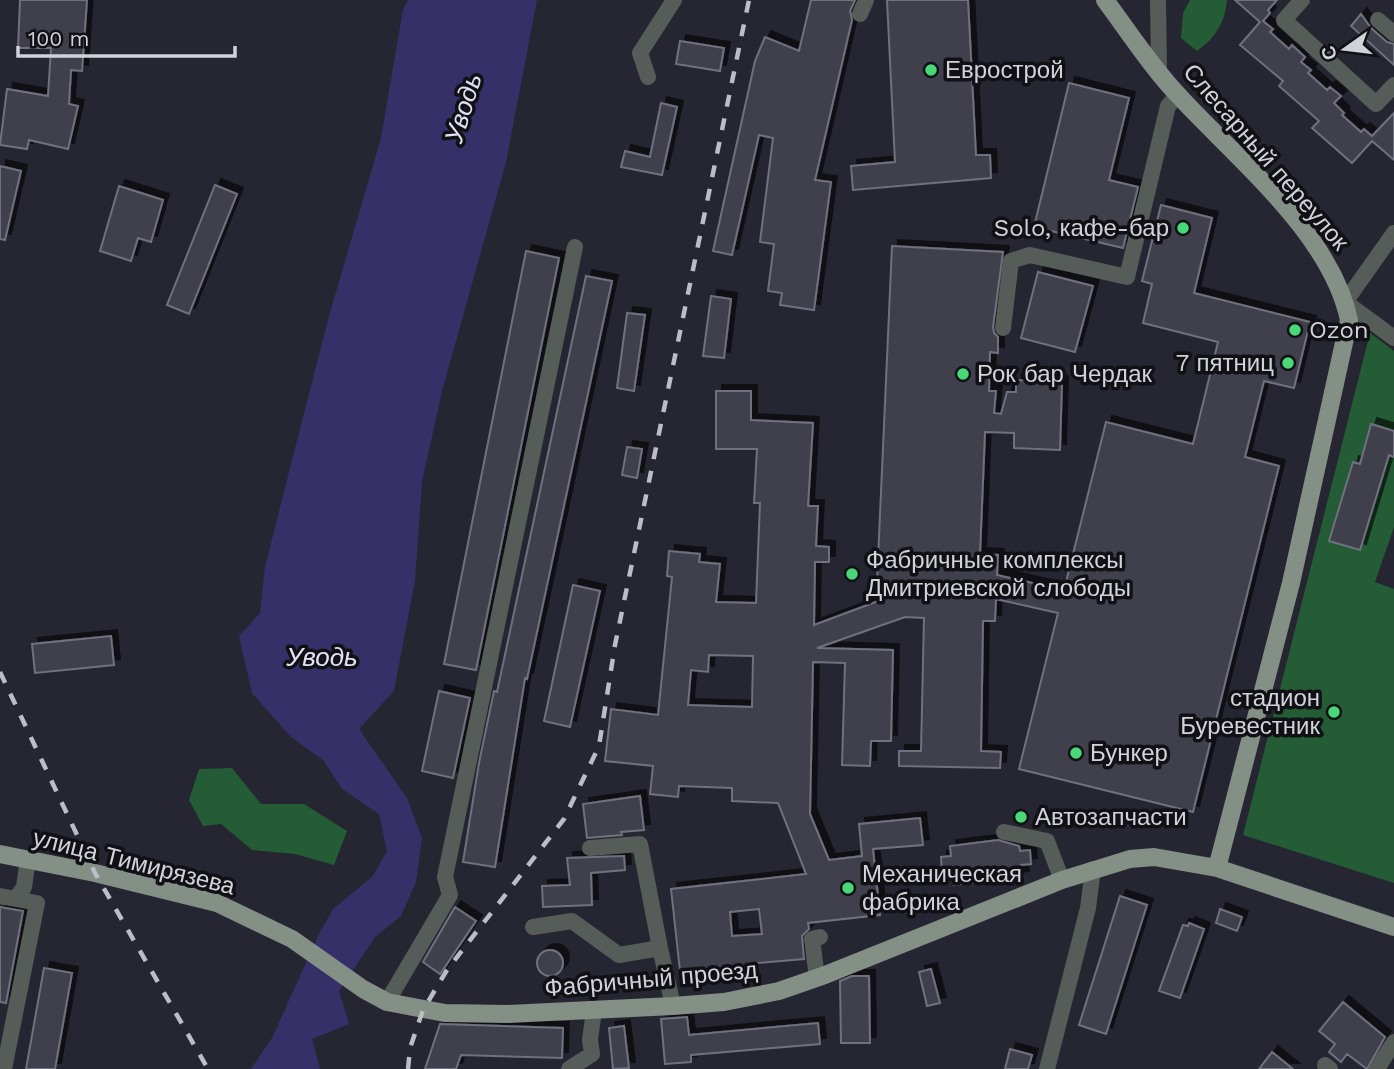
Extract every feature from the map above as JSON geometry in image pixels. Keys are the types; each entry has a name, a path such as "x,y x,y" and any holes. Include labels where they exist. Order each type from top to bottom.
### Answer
{"main road":[{"name":"Слесарный переулок","path":"1105,0 1178,95 1251,170 1306,233 1331,270 1345,302"},
{"path":"1217,868 1291,583 1348,327 1345,302"},
{"name":"улица Тимирязева","path":"0,854 217,903 292,939 363,989"},
{"name":"Фабричный проезд","path":"363,989 387,1002 444,1013 508,1014 724,1002 779,991 817,978 1093,869 1130,859 1154,857 1217,868 1394,927"}],"street":[{"path":"648,77 640,52 674,0"},
{"path":"1158,0 1159,71"},
{"path":"1302,0 1284,20 1376,104 1394,85"},
{"path":"1378,20 1394,34"},
{"path":"1003,328 1011,261 1030,255 1127,276 1168,106 1178,95"},
{"path":"1394,233 1345,302 1394,338"},
{"path":"387,1002 450,895 445,877 575,247"},
{"path":"1004,832 1047,841 1062,880"},
{"path":"590,848 640,844 673,1006"},
{"path":"8,897 24,887 28,859"},
{"path":"1047,1069 1088,908 1093,869"},
{"path":"4,1069 37,903 8,897"},
{"path":"533,927 572,921 619,955 660,948"},
{"path":"817,978 812,939 820,937"},
{"path":"569,1069 592,1054 590,1040 594,1010"},
{"path":"1377,1069 1394,1042"}],"green space":[{"path":"1190,0 1227,0 1218,29 1197,51 1181,38 1183,13"},
{"name":"стадион Буревестник","path":"1370,333 1394,351 1394,527 1375,582 1394,589 1394,883 1243,835"},
{"path":"232,768 261,804 304,804 347,831 334,865 295,854 252,850 221,824 203,826 189,800 199,769"}],"water":[{"name":"Уводь","path":"408,0 537,0 506,162 442,391 422,482 415,580 394,691 359,729 407,798 422,838 416,882 401,916 375,937 339,991 349,1024 312,1039 320,1069 251,1069 272,1038 333,909 373,876 387,851 379,814 342,789 324,761 290,736 252,693 239,636 260,613 265,567 291,464 329,316 381,138 403,10"}],"building":[{"path":"20,0 87,0 82,71 71,70 69,104 78,106 68,149 29,140 27,149 0,145 7,89 48,96 51,48 18,48"},
{"path":"811,0 855,0 850,11 852,20 815,180 831,182 814,310 780,305 782,293 768,291 774,244 760,242 773,138 759,135 732,255 713,251 755,61 765,37 799,51"},
{"name":"Еврострой","path":"887,0 968,0 976,155 990,155 991,178 853,190 851,166 895,162"},
{"path":"1235,0 1277,0 1263,21 1273,29 1270,32 1289,49 1292,45 1305,57 1301,62 1311,70 1308,73 1327,90 1330,87 1341,96 1334,103 1344,113 1342,115 1361,132 1364,129 1372,136 1394,113 1394,160 1372,141 1352,163 1312,128 1319,121 1279,86 1283,81 1240,45 1260,22"},
{"path":"1361,14 1371,28 1387,42 1394,44 1394,65 1351,26"},
{"path":"680,41 724,48 720,71 676,64"},
{"path":"1069,83 1129,98 1109,180 1138,187 1123,248 1034,227"},
{"path":"661,103 677,107 662,175 621,167 625,151 650,157"},
{"path":"0,166 21,171 5,240 0,239"},
{"path":"215,185 237,194 189,314 167,305"},
{"path":"119,186 163,200 151,242 138,238 131,261 100,251"},
{"path":"1161,205 1212,218 1194,293 1310,322 1294,388 1264,381 1245,457 1279,466 1193,812 1019,769 1058,613 996,599 995,621 983,621 981,751 1001,752 1000,768 899,766 899,751 921,751 924,618 905,617 817,648 893,650 891,741 871,741 870,766 842,765 845,663 813,662 810,814 829,860 862,856 859,824 920,818 923,845 873,849 880,915 808,923 809,929 802,936 804,959 746,964 747,973 733,974 732,966 680,971 671,889 806,874 778,803 732,801 732,788 679,786 678,797 650,794 653,766 605,761 611,709 658,715 672,577 667,576 669,551 700,554 699,562 720,564 716,602 756,603 760,503 754,503 757,449 716,449 716,391 751,391 751,420 813,423 808,506 818,506 816,546 829,547 829,562 815,562 814,625 924,584 877,582 892,246 1003,252 993,327 998,337 998,353 990,352 989,391 996,391 994,413 1001,414 1007,392 1016,392 1016,380 1062,382 1060,450 1014,448 1014,433 985,432 980,554 998,555 997,575 1064,590 1106,422 1193,444 1218,342 1143,323 1152,284 1142,281","holes":["709,655 753,656 752,707 688,705 691,670 708,672","759,909 762,934 732,936 730,912"]},
{"path":"526,251 559,258 476,670 444,664"},
{"path":"1038,272 1093,286 1075,352 1021,338"},
{"path":"586,276 612,281 527,679 525,678 495,867 463,862 494,691 497,692"},
{"path":"711,296 731,299 724,358 703,356"},
{"path":"627,313 645,315 634,391 617,388"},
{"path":"1371,424 1394,431 1394,457 1389,455 1360,550 1329,541 1353,462 1360,464"},
{"path":"627,447 642,449 637,478 622,475"},
{"path":"573,585 600,591 570,727 544,721"},
{"path":"111,636 114,665 35,673 32,644"},
{"path":"439,691 470,698 453,778 422,771"},
{"path":"640,796 644,830 587,838 583,804"},
{"path":"998,840 1019,846 1020,851 1030,850 1031,864 1021,865 1023,877 954,885 953,872 942,873 941,857 951,856 950,846"},
{"path":"624,856 625,870 591,873 592,905 543,907 542,886 570,885 567,858"},
{"path":"1120,896 1147,905 1106,1034 1079,1025"},
{"path":"0,907 23,911 6,1003 0,1002"},
{"path":"455,907 476,921 440,974 423,962"},
{"path":"1220,909 1242,917 1237,931 1216,923"},
{"path":"1189,923 1204,929 1180,998 1159,991 1183,925 1188,926"},
{"path":"550,950 559,954 563,963 559,972 550,976 541,972 537,963 541,954"},
{"path":"44,968 72,973 55,1069 26,1069"},
{"path":"931,969 940,1003 927,1006 919,972"},
{"path":"852,976 869,976 870,1043 841,1043 840,981"},
{"path":"1343,1002 1385,1037 1367,1069 1347,1054 1341,1062 1329,1052 1335,1044 1319,1031"},
{"path":"687,1017 689,1035 818,1023 820,1044 691,1055 691,1062 665,1064 661,1019"},
{"path":"440,1024 563,1028 562,1058 461,1055 456,1069 425,1069"},
{"path":"624,1026 629,1068 613,1069 609,1028"},
{"path":"1010,1049 1032,1055 1028,1069 1005,1069"},
{"path":"1272,1052 1293,1069 1259,1069"}],"railway":[{"path":"408,1069 410,1048 423,1010 447,970 564,819 599,746 615,645 749,0"},
{"path":"0,672 95,873 208,1069"}],"place":[{"name":"Еврострой","path":"931,70"},
{"name":"Solo, кафе-бар","path":"1183,228"},
{"name":"Ozon","path":"1295,330"},
{"name":"7 пятниц","path":"1288,363"},
{"name":"Рок бар Чердак","path":"963,374"},
{"name":"Фабричные комплексы Дмитриевской слободы","path":"852,574"},
{"name":"стадион Буревестник","path":"1334,712"},
{"name":"Бункер","path":"1076,753"},
{"name":"Автозапчасти","path":"1021,817"},
{"name":"Механическая фабрика","path":"848,888"}]}
